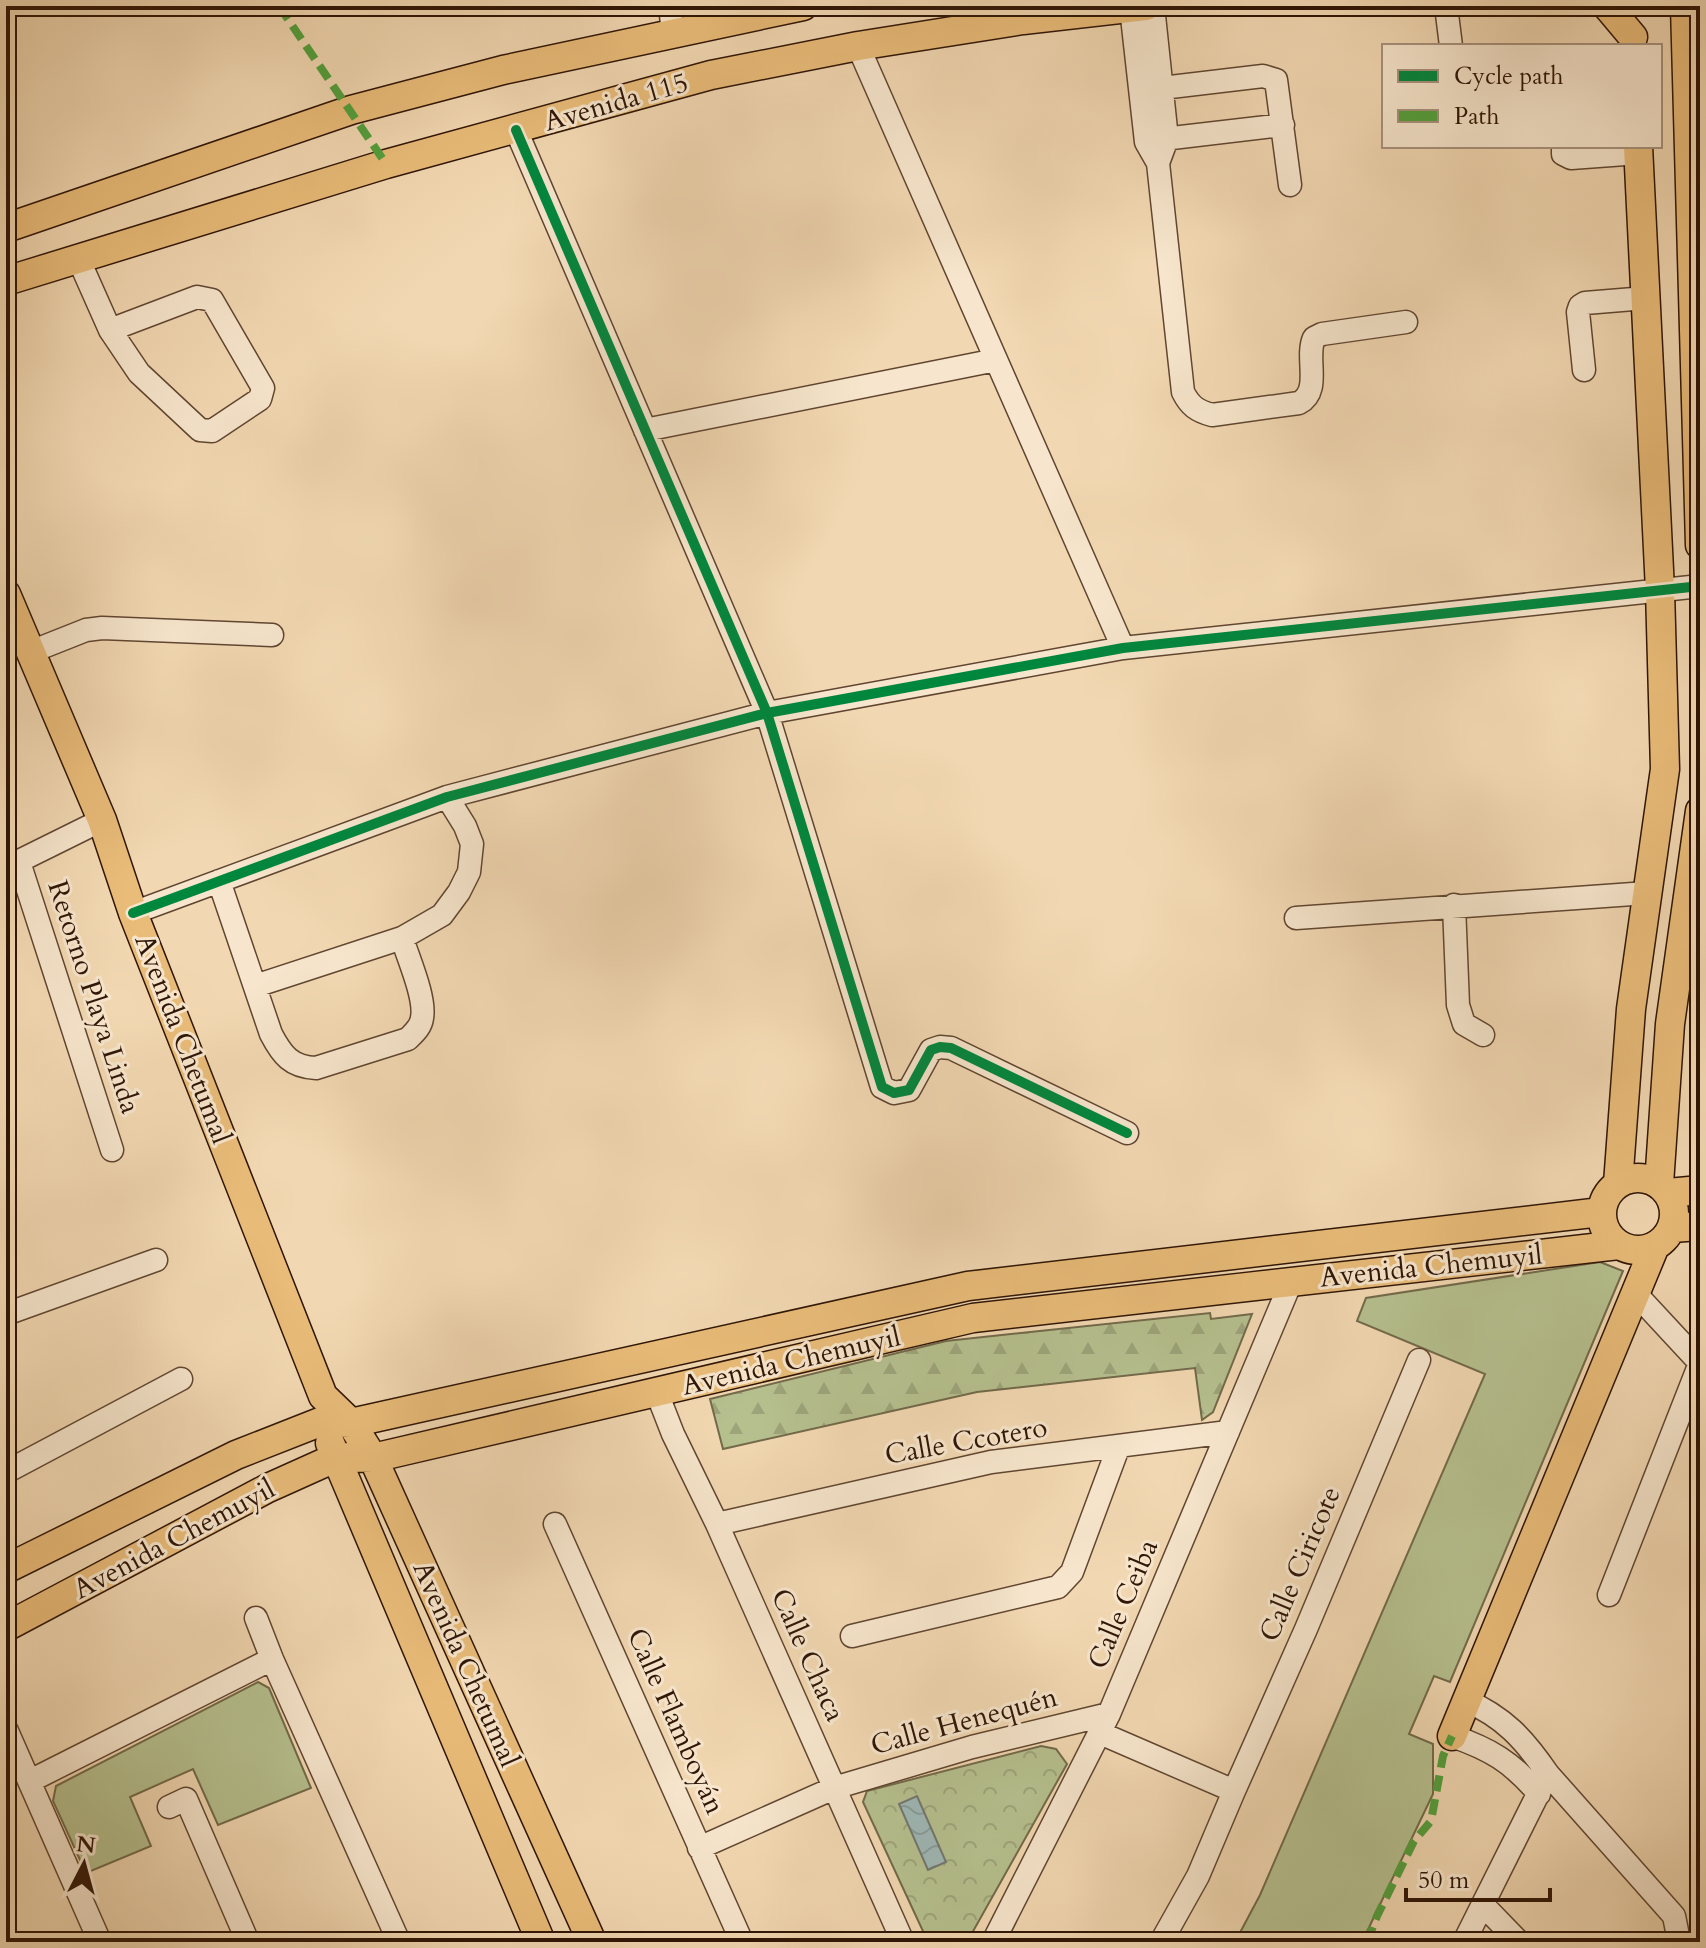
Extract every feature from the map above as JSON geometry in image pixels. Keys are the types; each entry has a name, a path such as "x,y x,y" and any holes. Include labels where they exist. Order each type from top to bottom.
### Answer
{"main road":[{"path":"1607,6 1633,42"},
{"path":"1632,6 1633,42"},
{"path":"1685,6 1700,545"},
{"name":"Avenida 115","path":"19,276 386,164 711,75 858,46 1023,20 1143,7"},
{"name":"Avenida 115","path":"6,228 351,110 503,70 672,20 788,8"},
{"path":"1618,1184 1631,1009 1665,769 1660,590 1638,150"},
{"path":"6,291 19,276"},
{"name":"Avenida Chetumal","path":"6,594 33,651 102,820 133,913 322,1409 337,1457 541,1942"},
{"path":"1452,1736 1636,1294 1664,1237 1673,1204 1664,1189 1670,1024 1700,811"},
{"path":"1700,1190 1664,1189 1639,1178 1618,1184 1610,1191 1601,1212 1606,1231 1619,1245 1631,1250 1643,1250 1664,1237 1700,1226"},
{"name":"Avenida Chemuyil","path":"351,1423 968,1286 1601,1212"},
{"name":"Avenida Chemuyil","path":"6,1627 268,1488 337,1457 373,1458 973,1318 1619,1245"},
{"name":"Avenida Chetumal","path":"322,1409 351,1423 373,1458 592,1942"},
{"name":"Avenida Chemuyil","path":"6,1569 322,1409"}],"street":[{"path":"1446,6 1451,44"},
{"path":"1143,7 1162,88 1157,140"},
{"path":"1143,7 1183,392 1188,404 1212,415 1299,403 1307,399 1312,388 1310,354 1314,338 1322,334 1406,322"},
{"path":"858,46 1123,648"},
{"path":"1162,88 1271,77 1278,84 1290,185"},
{"path":"1157,140 1283,125"},
{"path":"516,130 767,713 882,1087 894,1093 909,1090 931,1050 951,1048 1127,1133"},
{"path":"1563,148 1563,154 1571,158 1638,150"},
{"path":"78,258 110,330 139,373 200,430 212,431 260,399 263,388 212,300 197,297 110,330"},
{"path":"1584,370 1580,306 1646,298"},
{"path":"645,430 996,360"},
{"path":"133,913 447,797 767,713 1123,648 1700,586"},
{"path":"33,651 86,630 102,628 272,635"},
{"path":"255,986 402,938 442,915 469,872 472,844 447,797"},
{"path":"12,865 102,820"},
{"name":"Retorno Playa Linda","path":"12,865 112,1150"},
{"path":"219,881 271,1034 282,1054 304,1068 316,1068 408,1039 422,1020 422,1006 402,938"},
{"path":"1296,918 1647,893"},
{"path":"1454,905 1458,1005 1464,1024 1483,1035"},
{"path":"6,1314 156,1260"},
{"name":"Calle Ceiba","path":"993,1942 1104,1724 1291,1282"},
{"path":"968,1286 973,1318"},
{"path":"1609,1595 1700,1363 1636,1294"},
{"name":"Calle Ciricote","path":"1161,1942 1198,1876 1419,1360"},
{"path":"6,1472 181,1379"},
{"name":"Calle Chaca","path":"657,1393 903,1942"},
{"name":"Calle Ccotero","path":"717,1524 991,1462 1228,1432"},
{"path":"852,1636 1058,1587 1066,1582 1118,1448"},
{"name":"Calle Flamboyán","path":"555,1524 742,1942"},
{"path":"256,1618 399,1942"},
{"path":"30,1781 272,1659"},
{"path":"1465,1700 1492,1712 1514,1730 1544,1784"},
{"path":"1104,1724 1234,1791"},
{"name":"Calle Henequén","path":"699,1848 834,1788 972,1747 1104,1724"},
{"path":"7,1731 100,1942"},
{"path":"1452,1736 1482,1746 1544,1784 1674,1916 1677,1931 1673,1942"},
{"path":"1464,1942 1544,1784"},
{"path":"169,1807 186,1799 248,1942"},
{"path":"1484,1906 1519,1942"}],"green space":[{"path":"1600,1262 1623,1271 1450,1682 1434,1676 1409,1734 1433,1744 1433,1794 1362,1942 1235,1942 1260,1895 1485,1374 1357,1321 1366,1298"},
{"path":"1210,1313 1211,1319 1252,1314 1213,1412 1202,1420 1195,1368 977,1392 723,1449 710,1399 946,1341"},
{"path":"258,1682 269,1688 311,1788 218,1825 193,1769 130,1797 151,1846 86,1873 53,1801 56,1786"},
{"path":"1041,1746 1056,1749 1067,1764 967,1942 928,1942 863,1802 867,1791"}],"water":[{"path":"917,1796 946,1862 928,1870 899,1804"}],"marked path":[{"path":"279,6 386,164"},
{"path":"1367,1942 1414,1841 1431,1821 1443,1756 1452,1736"}],"cycle path":[{"path":"516,130 767,713 882,1087 894,1093 909,1090 931,1050 951,1048 1127,1133"},
{"path":"133,913 447,797 767,713 1123,648 1700,586"}]}
